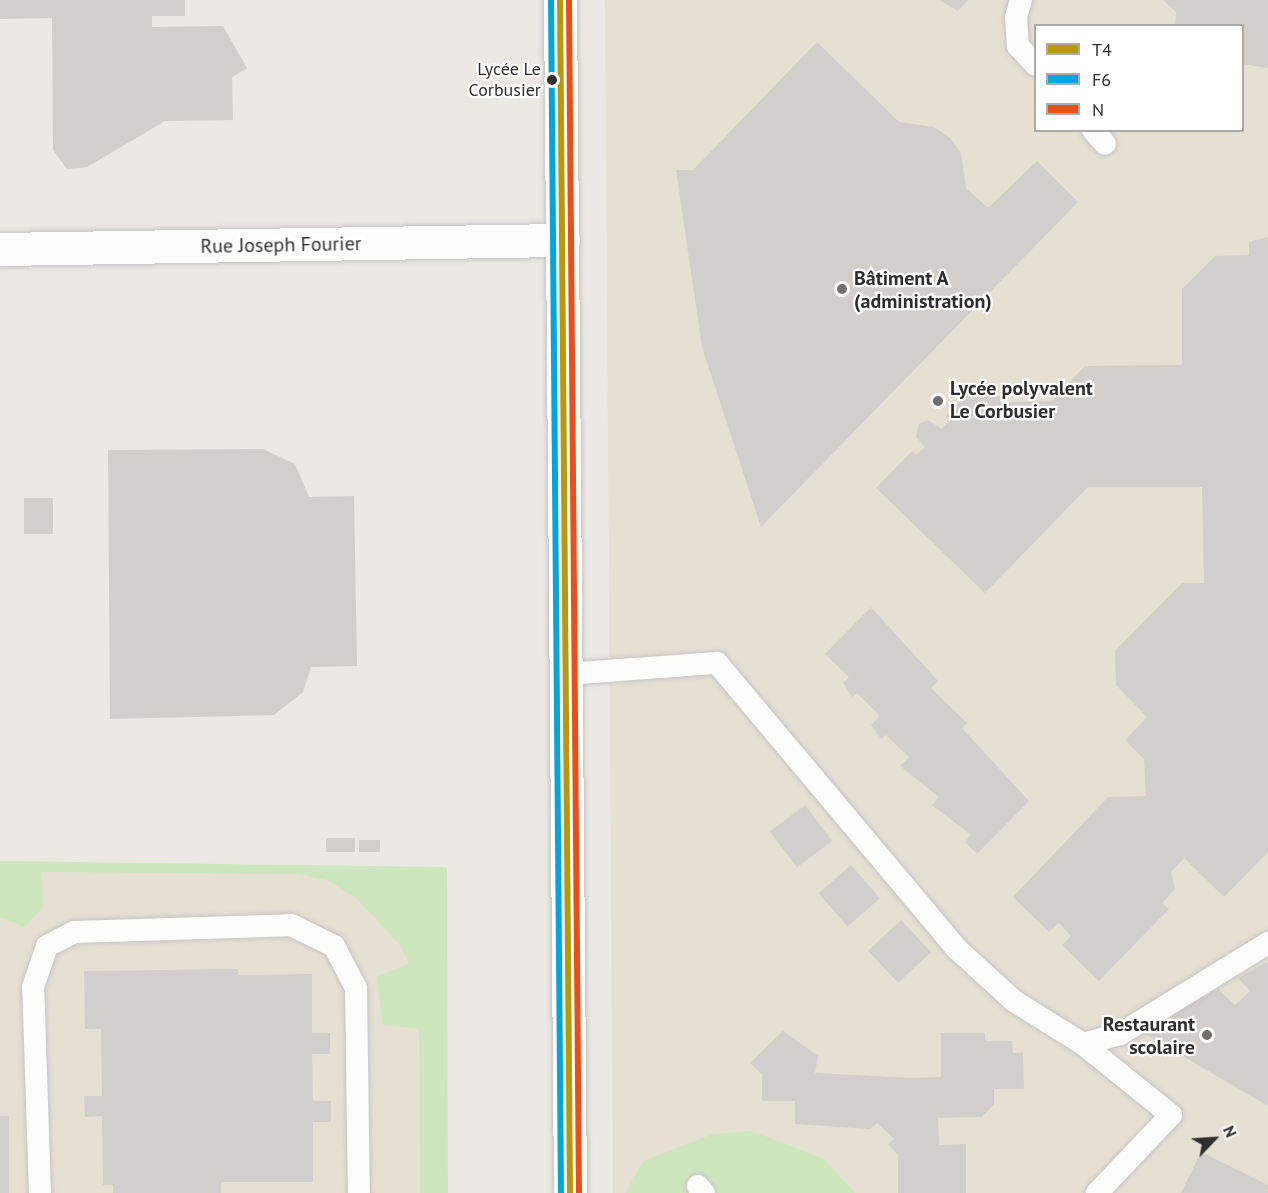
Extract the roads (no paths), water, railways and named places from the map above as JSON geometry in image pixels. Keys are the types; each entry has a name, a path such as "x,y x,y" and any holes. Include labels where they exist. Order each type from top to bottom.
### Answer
{"street":[{"path":"560,0 570,1193"},
{"name":"Rue Joseph Fourier","path":"0,249 563,240"}],"lane":[{"path":"1021,0 1016,17 1018,46 1034,64"},
{"path":"566,674 717,663 957,949 1014,1001 1083,1044 1171,1115 1097,1193"},
{"path":"40,1193 33,987 47,946 74,932 291,925 334,946 356,988 359,1193"},
{"path":"1083,1044 1120,1034 1268,943"}],"place":[{"name":"Lycée Le Corbusier","path":"552,80"},
{"name":"Bâtiment A (administration)","path":"842,289"},
{"name":"Lycée polyvalent Le Corbusier","path":"938,401"},
{"name":"Restaurant scolaire","path":"1207,1035"}]}
